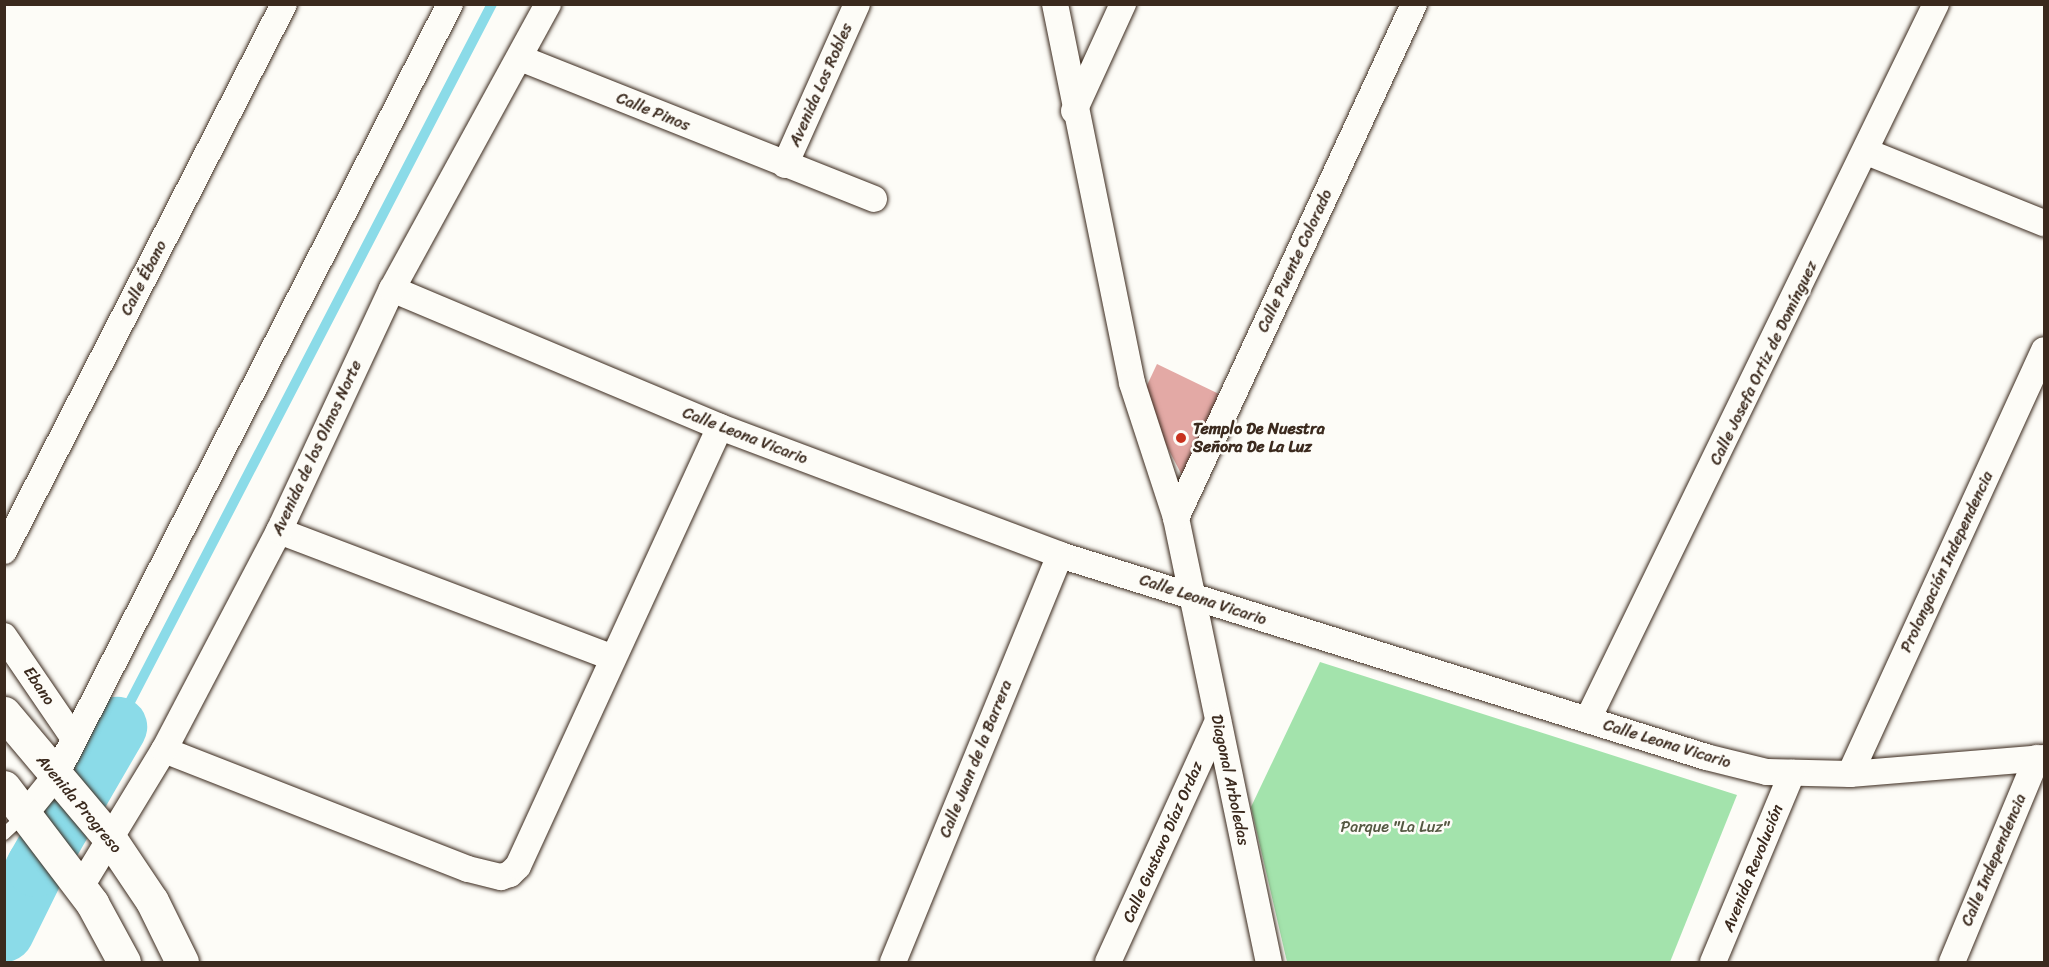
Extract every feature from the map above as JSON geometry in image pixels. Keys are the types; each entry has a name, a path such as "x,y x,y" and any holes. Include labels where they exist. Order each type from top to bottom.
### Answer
{"main road":[{"name":"Avenida Progreso","path":"4,713 59,782 108,836 152,901 182,963"},
{"path":"4,787 22,825 77,883 124,963"}],"street":[{"name":"Calle Ébano","path":"4,550 284,4"},
{"path":"22,825 59,782 73,737 450,4"},
{"name":"Avenida de los Olmos Norte","path":"77,883 164,750 279,531 392,289 548,4"},
{"name":"Avenida Los Robles","path":"785,165 857,4"},
{"name":"Diagonal Arboledas","path":"1054,4 1074,111 1132,383 1176,518 1190,597 1269,963"},
{"path":"1074,111 1123,4"},
{"name":"Calle Puente Colorado","path":"1176,518 1414,4"},
{"name":"Calle Josefa Ortiz de Domínguez","path":"1588,719 1867,152 1936,4"},
{"name":"Calle Pinos","path":"520,58 874,199"},
{"path":"1867,152 2044,223"},
{"name":"Calle Leona Vicario","path":"392,289 720,427 1060,555 1750,770 1850,774 2041,758"},
{"name":"Prolongación Independencia","path":"1850,774 2044,350"},
{"path":"164,750 468,869 501,877 518,866 611,657 720,427"},
{"path":"279,531 611,657"},
{"name":"Calle Juan de la Barrera","path":"893,963 1060,555"},
{"name":"Ebano","path":"4,636 73,737"},
{"name":"Calle Gustavo Díaz Ordaz","path":"1108,963 1218,721"},
{"name":"Calle Independencia","path":"1952,963 2041,758"},
{"name":"Avenida Revolución","path":"1713,963 1792,773"}],"green space":[{"name":"Parque \"La Luz\"","path":"1320,662 1737,795 1670,962 1287,962 1251,807"}],"building":[{"name":"Templo De Nuestra Señora De La Luz","path":"1157,364 1219,394 1183,477 1141,398"}],"waterway":[{"path":"117,727 492,4"},
{"path":"4,932 36,867 117,727"}],"place":[{"name":"Templo De Nuestra Señora De La Luz","path":"1181,438"}]}
